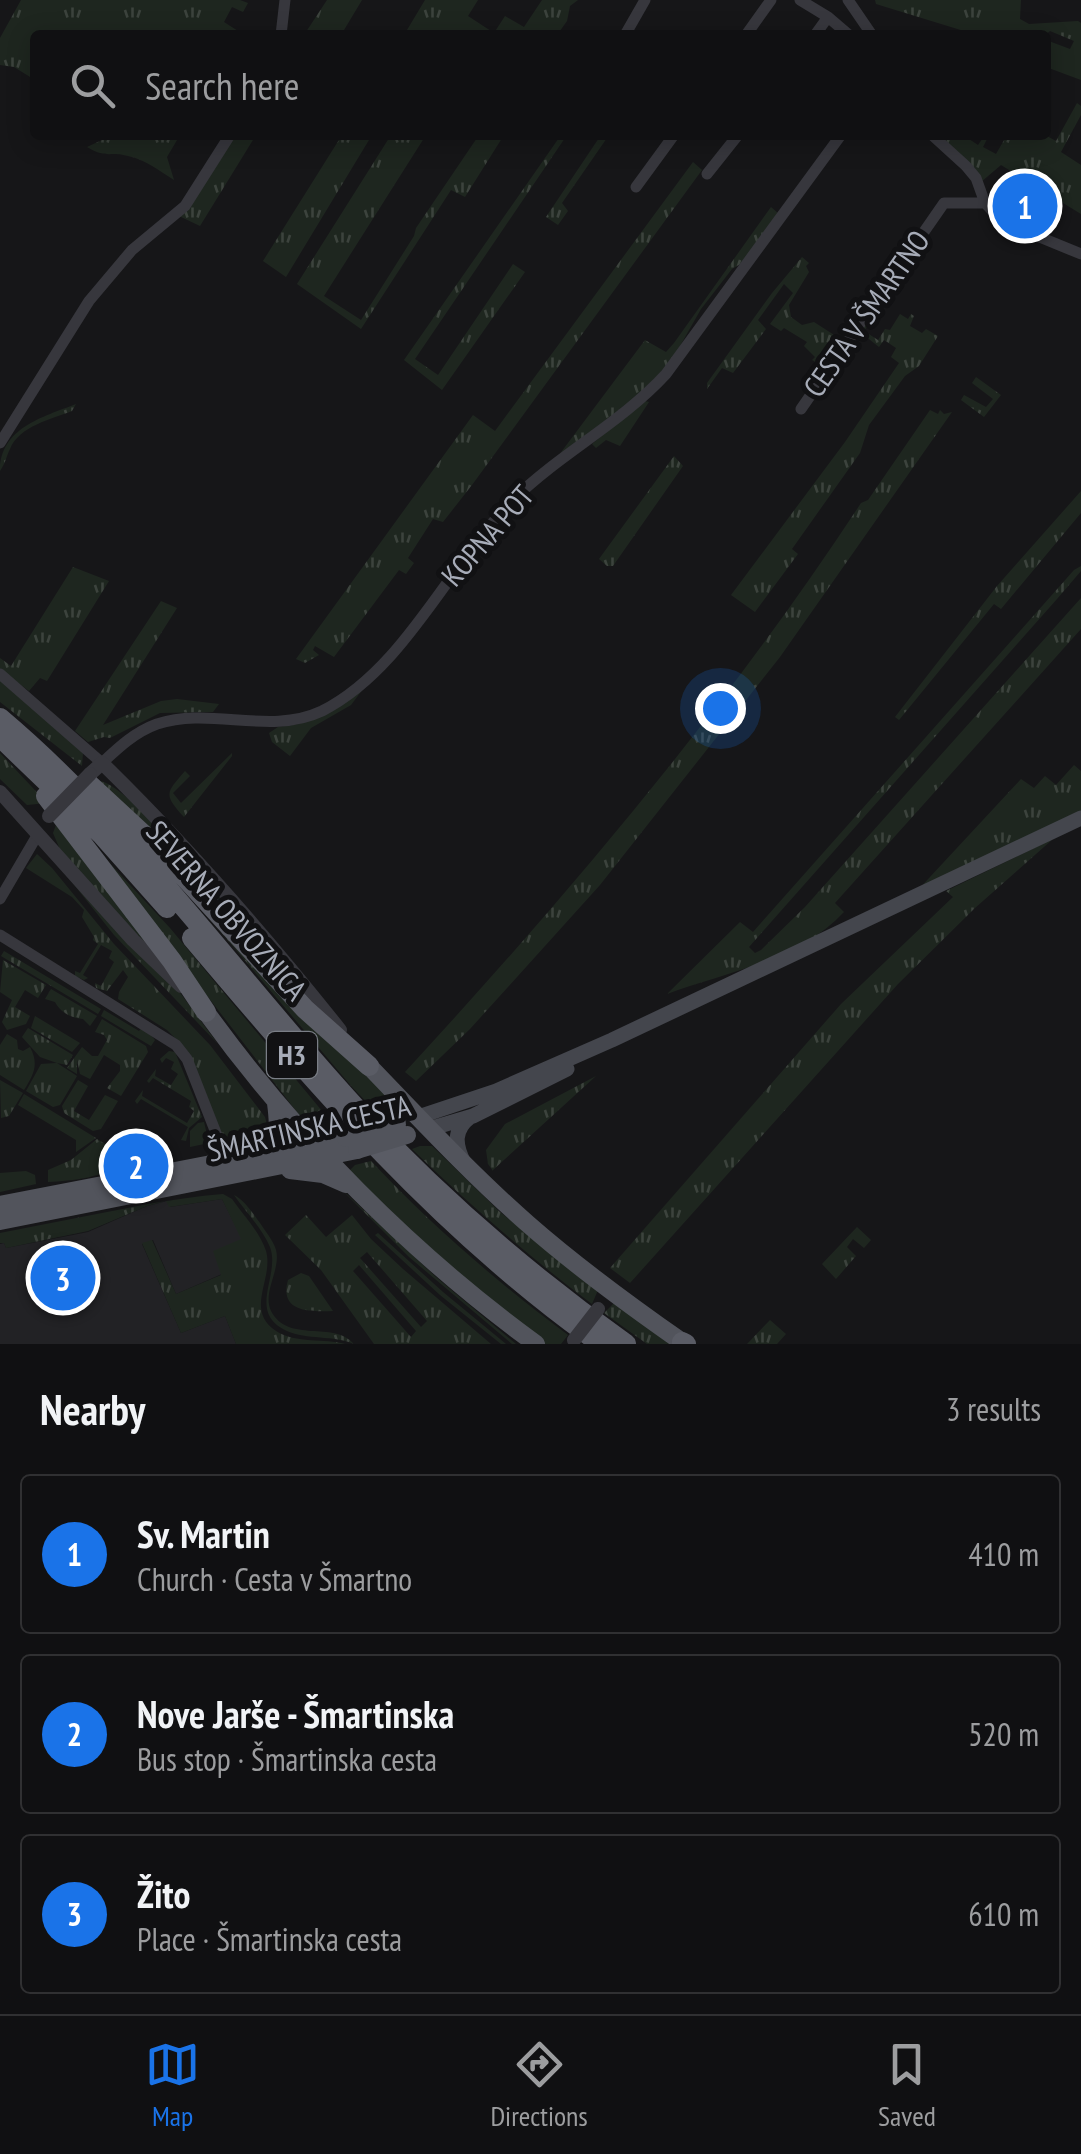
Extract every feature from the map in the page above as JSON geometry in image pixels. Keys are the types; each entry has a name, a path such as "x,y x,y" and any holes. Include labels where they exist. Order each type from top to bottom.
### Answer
{"highway":[{"name":"SEVERNA OBVOZNICA","path":"0,718 158,875 337,1086 405,1158 504,1250 626,1344"},
{"name":"SEVERNA OBVOZNICA","path":"3,739 102,835 388,1161 500,1265 601,1344"},
{"path":"3,739 206,1012"},
{"path":"35,750 79,775 156,846 305,1009 368,1066"}],"main road":[{"name":"ŠMARTINSKA CESTA","path":"0,1205 247,1157 322,1150 424,1123 612,1040 1081,818"},
{"path":"206,1012 276,1102 360,1191 431,1260 536,1344"},
{"name":"ŠMARTINSKA CESTA","path":"424,1123 473,1116 548,1080 612,1040"},
{"path":"368,1066 531,1227 610,1292 684,1343"},
{"path":"247,1157 275,1140 279,1127 276,1102"},
{"path":"466,1166 457,1138 460,1128 473,1116"},
{"name":"ŠMARTINSKA CESTA","path":"0,1221 262,1170 322,1150"},
{"path":"262,1170 316,1172 360,1191"}],"street":[{"path":"282,30 285,0"},
{"path":"628,30 646,0"},
{"path":"749,30 770,0"},
{"path":"800,0 843,30"},
{"path":"848,0 869,30"},
{"path":"819,30 828,17"},
{"path":"0,443 89,300 132,250 185,206 227,140"},
{"path":"636,188 670,140"},
{"path":"707,174 734,140"},
{"name":"KOPNA POT","path":"96,768 127,740 156,724 190,718 269,722 302,717 332,705 366,682 477,541 516,498 640,401 666,374 837,140"},
{"path":"937,140 976,178 985,202 1002,222 1081,254"},
{"name":"CESTA V ŠMARTNO","path":"801,409 944,204 985,202"},
{"path":"0,674 96,768 174,836 368,1066"},
{"path":"0,900 49,816 96,768"},
{"path":"0,792 132,940 206,1012"},
{"path":"0,935 172,1041 187,1060 227,1161"},
{"path":"573,1342 610,1292"},
{"path":"512,1327 522,1344"}],"shaded area":[{"path":"222,1199 242,1239 222,1274 176,1294 153,1240 142,1244 181,1333 225,1316 236,1344 0,1344 0,1244 4,1243 6,1248 88,1232 167,1201 170,1207"}],"green space":[{"path":"21,0 248,3 243,12 232,7 224,22 236,30 30,30 30,77 14,67 0,65 0,38"},
{"path":"327,0 362,0 344,30 307,30"},
{"path":"425,0 478,0 468,16 489,30 407,30"},
{"path":"542,0 578,0 570,6 561,30 496,30 505,16 524,27"},
{"path":"875,0 1021,0 1020,19 1029,24 1078,21 1081,80 1051,69 1051,42 1070,49 1074,41 1051,30 961,30 876,4"},
{"path":"1077,103 1081,115 1061,152 1081,165 1081,214 1001,165 981,182 943,140 970,140 978,145 986,140 983,147 996,154 1004,140 1056,141"},
{"path":"102,140 177,140 167,157 174,180 140,160 87,147"},
{"path":"230,140 253,140 200,226 179,216"},
{"path":"339,140 369,140 286,277 263,261"},
{"path":"388,140 423,140 324,296 361,320 416,228 476,140 501,140 465,197 451,190 361,329 297,284"},
{"path":"558,140 564,140 415,359 438,375 513,264 525,272 442,390 404,360"},
{"path":"598,140 606,140 562,203 568,211 558,225 546,217"},
{"path":"693,162 702,170 472,485 443,522 433,519 408,558 414,563 406,574 399,570 334,657 315,646 313,650 319,655 305,663 296,659 473,415 495,431"},
{"path":"771,207 779,214 701,309 672,360 635,400 559,455 645,340 666,352 674,343"},
{"path":"802,257 809,263 809,272 789,305 791,317 802,325 814,322 845,342 826,368 812,360 815,357 804,346 807,342 770,324 793,293 784,284 758,320 766,329 733,373 722,368 707,389 707,383"},
{"path":"885,297 864,331 878,340 900,314 908,319 911,314 914,316 910,326 938,336 919,366 905,376 869,425 860,453 792,549 798,554 755,612 731,595 899,363 891,357 896,348 884,340 879,347 860,332"},
{"path":"976,377 1001,395 984,417 961,400 964,395 986,407 993,399 972,383"},
{"path":"645,401 649,402 620,446 606,440 596,448 592,444"},
{"path":"76,404 72,411 21,434 0,471 2,456 15,434"},
{"path":"930,410 938,414 940,410 944,414 952,412 780,657 600,885 470,1029 416,1081 405,1072 527,937 645,797 757,653"},
{"path":"674,456 683,466 613,566 607,566 599,559"},
{"path":"1081,491 1081,513 1001,609 994,604 899,720 895,717 997,586"},
{"path":"1081,566 1057,599 749,947 755,953 761,950 805,907 1081,598 1081,629 835,903 844,912 806,942 784,953 667,994 740,922 753,932"},
{"path":"73,567 109,581 47,681 40,678 29,691 0,669 0,658 11,666"},
{"path":"161,601 177,608 103,725 161,701 219,704 213,712 160,713 110,738 88,742 75,731"},
{"path":"0,680 83,753 82,766 0,702"},
{"path":"363,689 351,705 311,728 290,756 272,742 269,733 278,727 299,724"},
{"path":"0,753 47,803 27,805 0,779"},
{"path":"232,753 184,817 170,798 174,784 185,771 190,776 173,793 181,803"},
{"path":"1074,765 1081,771 1081,811 917,891 1021,779 1034,788 1045,776 1056,785"},
{"path":"100,781 116,789 165,834 282,969"},
{"path":"56,825 164,964 57,850 53,833"},
{"path":"79,830 170,928 337,1129 313,1130 300,1116"},
{"path":"1053,839 898,984 630,1283 610,1268 841,1004 953,897 946,891"},
{"path":"37,854 114,944 210,1045 265,1117 263,1133 224,1139 184,1047 167,1030 118,999 128,977 123,970 107,991 96,988 95,983 101,986 114,962 109,958 112,951 101,945 83,975 88,978 75,976 98,944 82,917 84,910 72,897 26,868"},
{"path":"56,862 178,990 217,1043 114,935"},
{"path":"198,905 396,1103 393,1113 379,1115 352,1087"},
{"path":"4,951 101,1009 98,1014 1,956"},
{"path":"3,960 46,985 38,998 25,990 15,1007 30,1016 26,1024 7,1030 2,1022 12,1000 0,992"},
{"path":"51,989 97,1016 90,1026 45,999"},
{"path":"104,1010 139,1031 143,1026 155,1040 151,1046 101,1016"},
{"path":"35,1016 80,1043 72,1052 31,1028"},
{"path":"102,1019 146,1046 148,1052 121,1096 107,1088 120,1065 104,1055 90,1079 80,1074 77,1060 77,1074 67,1068 82,1047 98,1056 107,1040 95,1032"},
{"path":"28,1028 73,1055 67,1065 40,1057 22,1037"},
{"path":"7,1034 17,1040 18,1049 30,1047 33,1053 34,1069 24,1090 0,1075 0,1045"},
{"path":"169,1051 175,1052 202,1117 189,1128 186,1141 181,1140 188,1127 141,1099 137,1104 135,1101 143,1090 142,1096 187,1123 194,1111 189,1107 191,1101 153,1078 147,1081 156,1069 155,1076 171,1085 178,1074 171,1069 174,1062 166,1058 162,1063 160,1059"},
{"path":"57,1063 77,1076 60,1105 53,1107 26,1091 41,1064"},
{"path":"596,1076 493,1171 486,1150 505,1124"},
{"path":"0,1080 23,1093 9,1116 1,1118"},
{"path":"78,1080 88,1086 74,1111 89,1120 105,1095 118,1101 101,1129 93,1131 64,1113 62,1106"},
{"path":"24,1094 96,1138 76,1152 76,1140 18,1105"},
{"path":"204,1122 208,1139 190,1147 190,1131"},
{"path":"97,1139 122,1154 125,1161 99,1174 48,1182 48,1170 71,1160"},
{"path":"432,1146 500,1212 598,1290 592,1304 455,1190 412,1149"},
{"path":"371,1161 466,1252 568,1335 561,1344 544,1344 460,1277 349,1171"},
{"path":"26,1171 35,1175 36,1184 0,1192 0,1173"},
{"path":"339,1187 436,1277 516,1344 409,1257"},
{"path":"223,1194 232,1199 256,1230 266,1251 261,1304 267,1323 292,1338 345,1344 236,1344 225,1316 181,1333 142,1243 152,1240 176,1294 221,1275 213,1251 241,1239 222,1199 169,1207 166,1201"},
{"path":"234,1195 251,1211 276,1250 269,1304 279,1321 299,1330 335,1333 354,1344 295,1334 275,1323 267,1304 272,1270 270,1247"},
{"path":"165,1201 88,1231 6,1248 0,1243 0,1233"},
{"path":"306,1215 326,1237 352,1215 403,1269 491,1344 374,1344 321,1270 285,1235","holes":["367,1252 427,1321 421,1327 360,1258","359,1265 416,1331 411,1337 353,1271"]},
{"path":"857,1227 871,1240 864,1248 853,1239 847,1247 856,1256 836,1279 822,1264"},
{"path":"378,1233 506,1344 440,1295 375,1235"},
{"path":"301,1273 309,1276 333,1311 306,1310 292,1304 286,1291 288,1280"},
{"path":"614,1303 673,1344 647,1344 604,1313"},
{"path":"770,1320 786,1334 777,1344 747,1344"}],"place":[{"name":"Sv. Martin","path":"1025,206"},
{"name":"Nove Jarše - Šmartinska","path":"136,1166"},
{"name":"Žito","path":"63,1278"}]}
